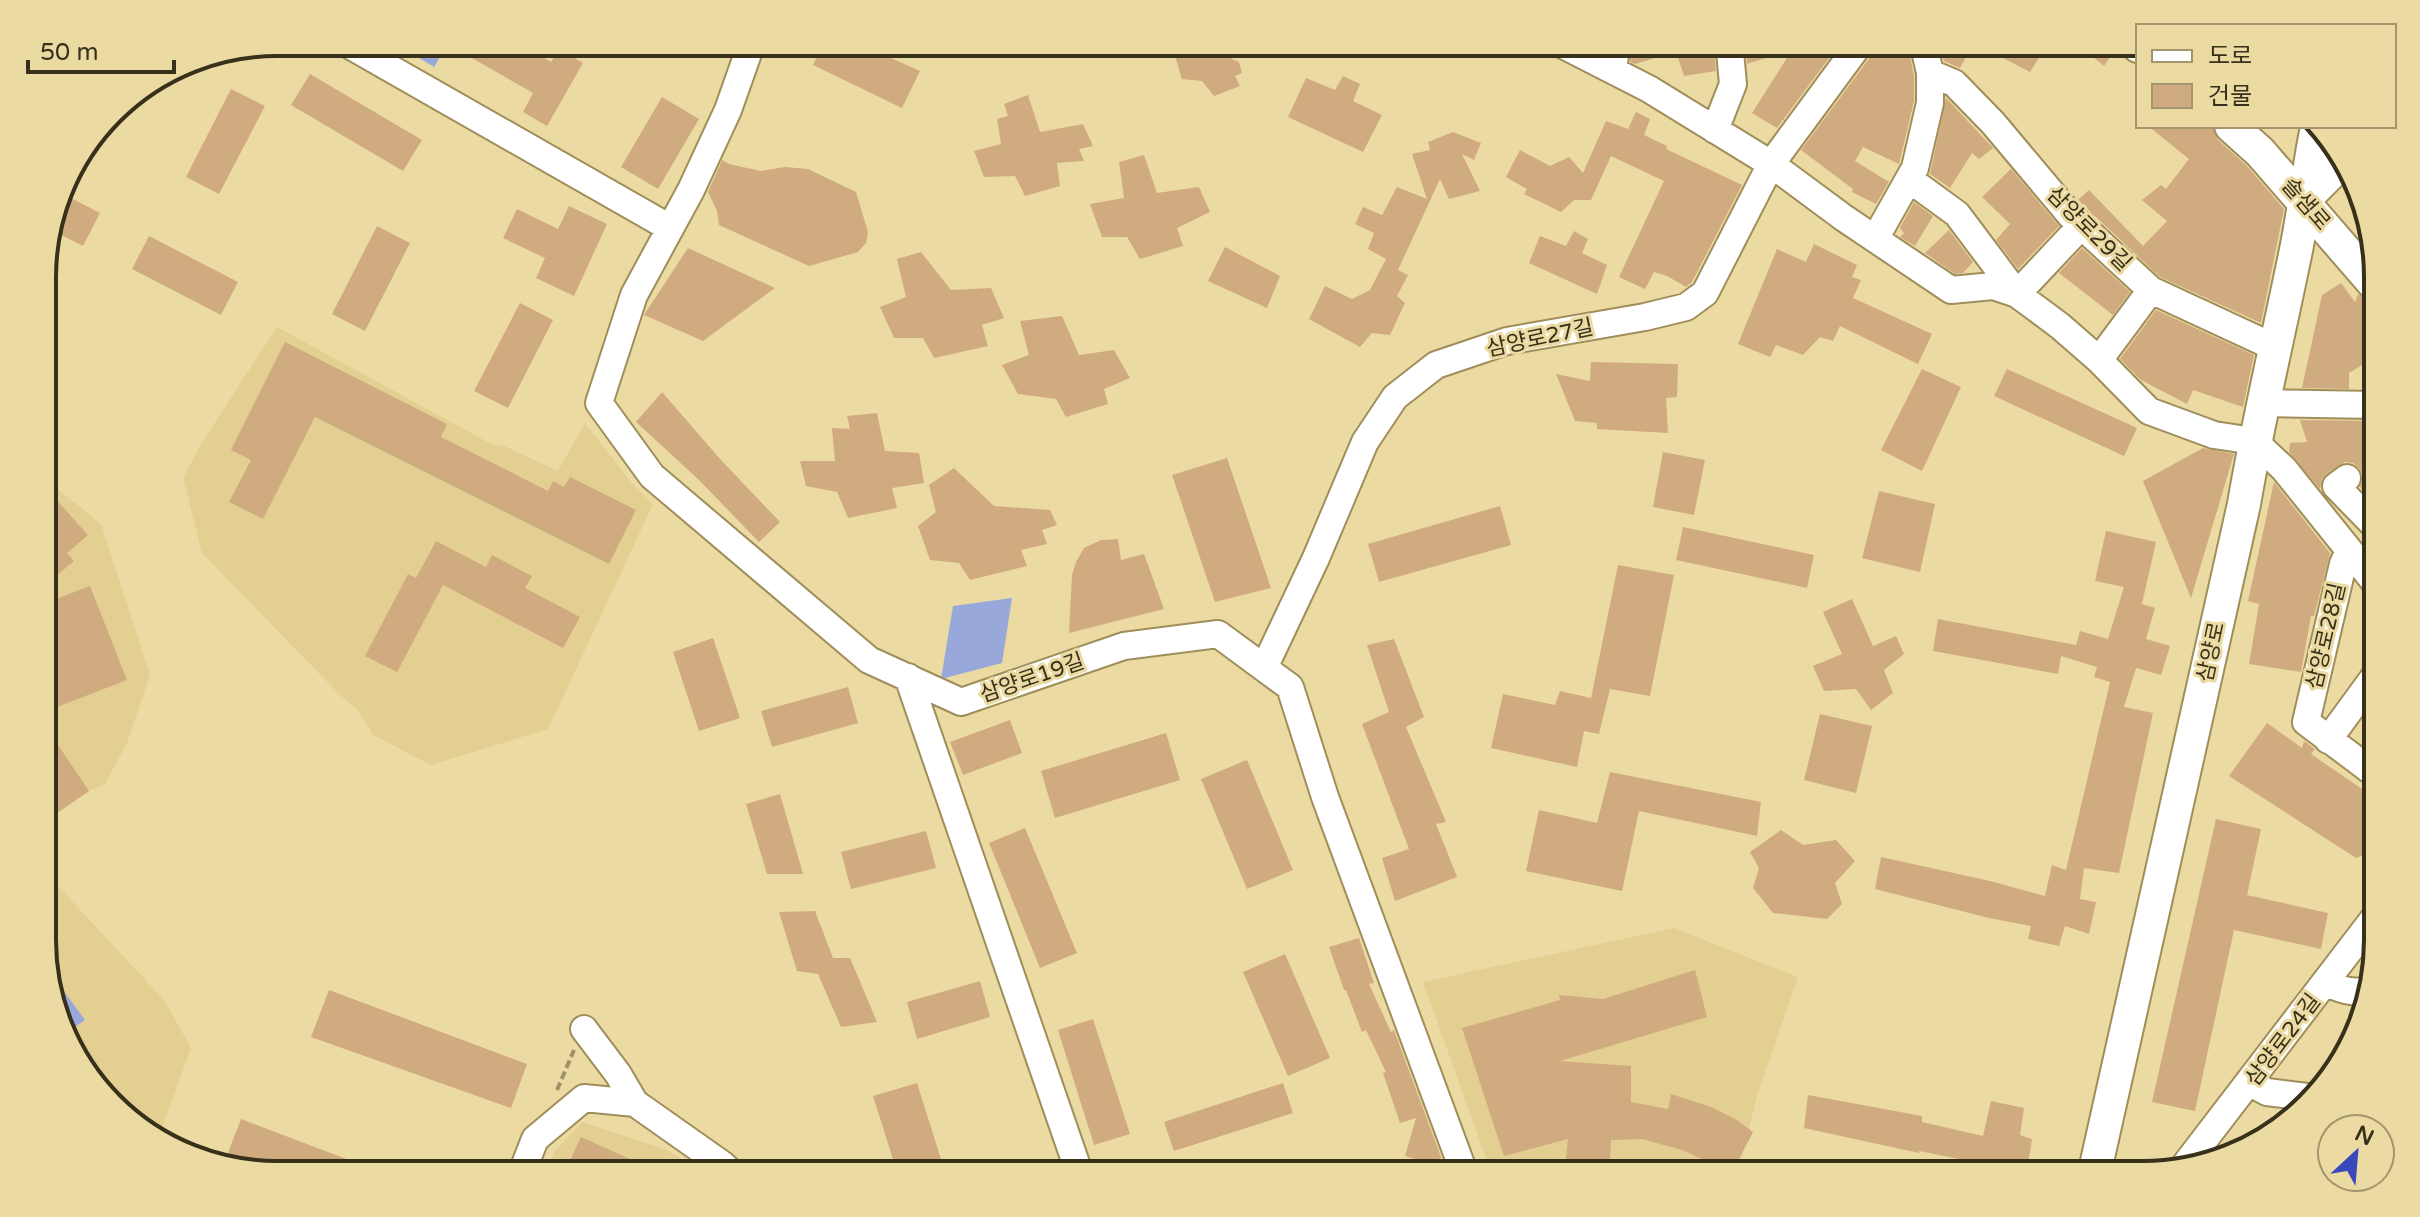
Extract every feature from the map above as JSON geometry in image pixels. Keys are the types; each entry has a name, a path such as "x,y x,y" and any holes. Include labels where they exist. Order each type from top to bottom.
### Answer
{"main road":[{"name":"솔샘로","path":"2233,128 2260,152 2364,272"},
{"name":"삼양로","path":"2097,1161 2244,504 2315,139"}],"street":[{"path":"369,56 670,228"},
{"name":"삼양로19길","path":"747,56 728,110 691,190 634,295 599,403 652,476 869,660 961,702 1124,646 1218,634 1290,687 1325,797 1460,1161"},
{"path":"1585,56 1649,89 1771,164 1951,290 1993,286 2017,294"},
{"path":"1613,70 1615,56"},
{"path":"1715,130 1733,84 1730,56"},
{"name":"삼양로27길","path":"1264,668 1316,558 1365,442 1395,397 1436,365 1507,341 1645,317 1686,307 1705,293 1771,164 1851,56"},
{"path":"1875,239 1915,168 1930,103 1930,73 1926,56"},
{"name":"삼양로29길","path":"1930,73 1954,83 2082,225 2151,290 2276,348"},
{"path":"2305,203 2333,175 2334,167"},
{"path":"1909,179 1957,214 2017,294 2099,360 2149,411 2214,435 2254,441"},
{"path":"2017,294 2082,225"},
{"path":"2099,360 2151,290"},
{"path":"2264,403 2364,405"},
{"name":"삼양로28길","path":"2254,441 2284,469 2364,569"},
{"path":"2347,478 2336,486 2364,515"},
{"name":"삼양로28길","path":"2349,550 2343,564 2306,722 2328,740 2364,691"},
{"path":"908,677 1075,1161"},
{"path":"2328,740 2364,766"},
{"name":"삼양로24길","path":"2193,1155 2364,932"},
{"path":"2327,982 2338,989 2357,992"},
{"path":"584,1029 618,1074 635,1103 715,1161"},
{"path":"2250,1083 2267,1092 2299,1096"},
{"path":"526,1161 535,1139 584,1098 635,1103"}],"path":[{"path":"553,1098 584,1029"}],"shaded area":[{"path":"416,56 441,56 434,67"},
{"path":"277,327 493,445 504,446 558,471 585,423 631,482 653,504 548,729 431,765 373,735 356,708 202,553 183,478 201,444"},
{"path":"56,488 101,524 150,675 127,743 105,784 56,814"},
{"path":"1012,598 1002,663 941,679 953,606"},
{"path":"56,884 164,1000 191,1048 162,1128 131,1106 111,1086 86,1050 73,1025 64,997 58,969"},
{"path":"1674,928 1798,977 1758,1093 1741,1161 1487,1161 1423,982"},
{"path":"62,989 85,1020 74,1027"},
{"path":"582,1122 667,1150 684,1161 550,1161 554,1152"}],"building":[{"path":"540,56 551,62 555,56 571,56 583,63 547,126 523,112 533,93 470,57"},
{"path":"817,56 886,56 920,71 902,108 813,65"},
{"path":"1175,56 1231,56 1239,62 1242,73 1235,76 1240,86 1214,96 1202,81 1182,79"},
{"path":"1629,56 1662,56 1635,64 1630,62"},
{"path":"1677,56 1714,56 1716,71 1684,76"},
{"path":"1746,56 1773,56 1747,64"},
{"path":"1788,56 1831,56 1777,128 1752,113"},
{"path":"1871,56 1910,56 1914,101 1899,164 1863,147 1855,161 1889,182 1876,204 1852,192 1853,189 1801,150"},
{"path":"1943,56 1967,56 1960,68 1944,61"},
{"path":"1999,56 2040,56 2030,72"},
{"path":"2092,56 2111,56 2104,66"},
{"path":"310,74 422,140 403,171 291,105"},
{"path":"1343,76 1360,84 1353,101 1382,115 1363,152 1288,117 1306,78 1335,90"},
{"path":"231,89 265,106 219,194 186,177"},
{"path":"1028,95 1040,132 1083,124 1093,146 1079,149 1084,161 1057,163 1060,186 1025,196 1015,176 984,177 974,151 1001,144 997,119 1008,116 1004,104"},
{"path":"662,97 699,119 658,189 621,167"},
{"path":"1946,98 1993,148 1979,159 1972,153 1950,188 1930,174"},
{"path":"1636,112 1650,119 1644,135 1667,146 1666,149 1742,185 1692,282 1686,287 1654,272 1645,289 1619,277 1664,181 1611,156 1591,200 1574,200 1561,212 1524,194 1527,189 1506,177 1520,150 1550,166 1569,157 1583,173 1606,121 1628,129"},
{"path":"2150,128 2214,128 2218,140 2246,165 2284,209 2261,323 2160,277 2078,200 2089,190 2143,246 2167,221 2142,200 2161,185 2166,189 2189,159"},
{"path":"1453,132 1481,143 1474,160 1462,154 1480,191 1449,199 1440,179 1398,270 1408,275 1397,296 1405,303 1390,335 1372,333 1360,347 1309,319 1325,286 1352,299 1370,290 1386,259 1368,249 1374,233 1355,224 1363,207 1382,215 1397,187 1427,199 1412,154 1430,150 1428,142"},
{"path":"1144,155 1157,193 1199,187 1210,212 1177,228 1183,246 1140,259 1127,237 1102,237 1090,204 1124,198 1119,162"},
{"path":"722,160 761,171 785,167 808,169 856,192 868,232 866,243 858,252 809,266 719,225 717,211 708,192"},
{"path":"2011,169 2059,226 2018,269 1996,240 2010,224 1982,197"},
{"path":"71,198 100,213 83,246 61,235"},
{"path":"1914,202 1933,216 1915,246 1900,237 1904,233 1900,228"},
{"path":"569,206 607,224 574,296 536,278 545,258 503,238 517,209 558,229"},
{"path":"377,226 410,243 365,331 332,314"},
{"path":"1949,230 1973,262 1963,273 1955,274 1925,253"},
{"path":"1574,231 1588,239 1582,253 1607,265 1597,294 1529,263 1540,236 1566,246"},
{"path":"149,236 238,282 221,315 132,269"},
{"path":"1814,244 1857,265 1852,277 1861,280 1853,298 1932,334 1918,364 1840,326 1833,341 1820,337 1803,355 1776,345 1770,357 1738,344 1777,249 1806,262"},
{"path":"1225,247 1280,276 1267,308 1208,281"},
{"path":"688,248 775,288 703,341 644,315"},
{"path":"2082,248 2130,292 2113,315 2059,273"},
{"path":"921,252 951,290 991,288 1004,318 982,325 988,346 934,358 923,338 894,338 880,307 906,297 897,259"},
{"path":"2341,283 2355,302 2358,294 2364,299 2364,364 2349,373 2349,389 2302,388 2322,295"},
{"path":"520,303 553,320 508,408 474,391"},
{"path":"2156,310 2254,355 2243,407 2193,390 2187,404 2141,380 2120,359"},
{"path":"1062,316 1079,355 1114,350 1130,378 1104,389 1108,404 1066,417 1056,399 1018,394 1002,365 1029,355 1020,321"},
{"path":"285,342 447,424 441,437 548,491 553,481 564,487 570,477 636,510 609,564 315,417 263,519 229,502 251,460 231,450"},
{"path":"1591,362 1678,364 1677,397 1666,398 1668,433 1597,429 1597,423 1575,421 1556,374 1590,381"},
{"path":"1922,369 1961,387 1922,471 1881,450"},
{"path":"2007,369 2137,428 2124,456 1994,396"},
{"path":"662,392 780,522 759,542 699,480 636,422"},
{"path":"877,413 885,451 919,453 924,483 892,488 897,508 848,518 837,492 806,486 800,461 835,461 832,428 850,429 847,416"},
{"path":"2300,420 2364,421 2364,491 2360,487 2363,476 2359,468 2345,462 2327,473 2320,489 2289,452 2290,443 2307,442"},
{"path":"2203,448 2234,454 2191,598 2143,481"},
{"path":"1663,452 1705,460 1694,515 1653,507"},
{"path":"1227,458 1271,588 1215,602 1172,475"},
{"path":"954,468 994,506 1050,510 1057,525 1042,530 1047,544 1021,550 1027,566 970,580 959,563 930,560 918,526 936,512 929,485"},
{"path":"2274,482 2330,553 2314,616 2311,616 2301,672 2249,664 2259,604 2248,601"},
{"path":"1879,491 1935,504 1920,572 1862,558"},
{"path":"56,499 88,535 67,553 74,561 56,576"},
{"path":"1500,506 1511,545 1379,582 1368,544"},
{"path":"1683,527 1814,555 1807,588 1676,560"},
{"path":"2106,531 2156,542 2142,604 2155,608 2146,639 2170,646 2161,675 2136,668 2124,707 2153,713 2119,873 2084,868 2080,899 2096,902 2089,934 2065,926 2059,946 2028,939 2031,926 1875,889 1881,857 2045,896 2052,865 2066,870 2110,682 2094,677 2097,667 2061,656 2058,674 1933,651 1938,619 2076,645 2080,631 2108,639 2124,587 2095,581"},
{"path":"1118,539 1121,560 1144,554 1164,609 1069,633 1072,575 1076,562 1084,548 1101,540"},
{"path":"436,541 486,567 492,555 532,576 525,588 580,617 563,648 443,585 397,672 365,656 408,574 416,578"},
{"path":"1618,565 1674,575 1650,696 1610,689 1599,734 1584,731 1577,767 1491,748 1503,694 1555,705 1560,691 1591,698"},
{"path":"90,586 127,680 56,707 56,599"},
{"path":"1852,599 1873,646 1896,636 1904,654 1884,670 1893,693 1871,710 1856,689 1824,691 1813,666 1842,654 1823,612"},
{"path":"713,638 740,718 699,731 673,652"},
{"path":"1394,639 1424,717 1406,727 1446,822 1436,824 1457,877 1395,901 1382,858 1409,849 1362,724 1389,712 1367,645"},
{"path":"848,687 858,723 772,747 761,711"},
{"path":"1820,714 1872,726 1856,793 1804,780"},
{"path":"1010,720 1022,753 963,775 950,742"},
{"path":"2267,723 2302,748 2304,741 2315,749 2311,754 2364,790 2364,855 2356,858 2229,776"},
{"path":"1166,733 1180,780 1055,818 1041,771"},
{"path":"56,742 89,791 56,814"},
{"path":"1247,760 1293,870 1247,889 1201,779"},
{"path":"1610,772 1761,802 1757,836 1639,811 1622,891 1526,871 1539,810 1597,823"},
{"path":"780,794 803,874 767,874 746,804"},
{"path":"2216,819 2261,829 2247,895 2328,913 2321,949 2234,930 2195,1111 2152,1102"},
{"path":"1025,828 1077,953 1040,968 989,843"},
{"path":"1781,830 1803,845 1836,840 1855,861 1835,883 1842,904 1827,919 1773,913 1753,888 1759,868 1750,852"},
{"path":"926,831 936,868 851,889 841,852"},
{"path":"815,911 833,958 850,958 877,1022 841,1027 818,974 797,971 779,912"},
{"path":"1359,938 1374,983 1369,984 1391,1032 1394,1030 1441,1157 1440,1161 1422,1161 1405,1156 1416,1118 1400,1123 1383,1073 1386,1072 1366,1030 1362,1032 1329,947"},
{"path":"1285,954 1330,1058 1288,1076 1243,972"},
{"path":"1695,970 1707,1017 1560,1061 1631,1066 1631,1102 1668,1109 1671,1094 1711,1107 1737,1120 1753,1132 1738,1161 1706,1161 1682,1150 1642,1139 1611,1140 1610,1161 1566,1161 1568,1139 1504,1156 1462,1028 1560,1000 1559,995 1603,999"},
{"path":"980,981 990,1017 917,1039 907,1002"},
{"path":"329,990 527,1064 511,1108 311,1037"},
{"path":"1093,1019 1130,1134 1094,1145 1058,1030"},
{"path":"917,1083 942,1161 894,1161 873,1096"},
{"path":"1283,1083 1293,1113 1174,1151 1164,1122"},
{"path":"1808,1095 1922,1116 1922,1122 1983,1136 1991,1101 2024,1108 2020,1135 2032,1139 2029,1161 1969,1161 1804,1128"},
{"path":"241,1119 352,1161 277,1161 227,1155"},
{"path":"581,1137 635,1161 570,1161"}]}
